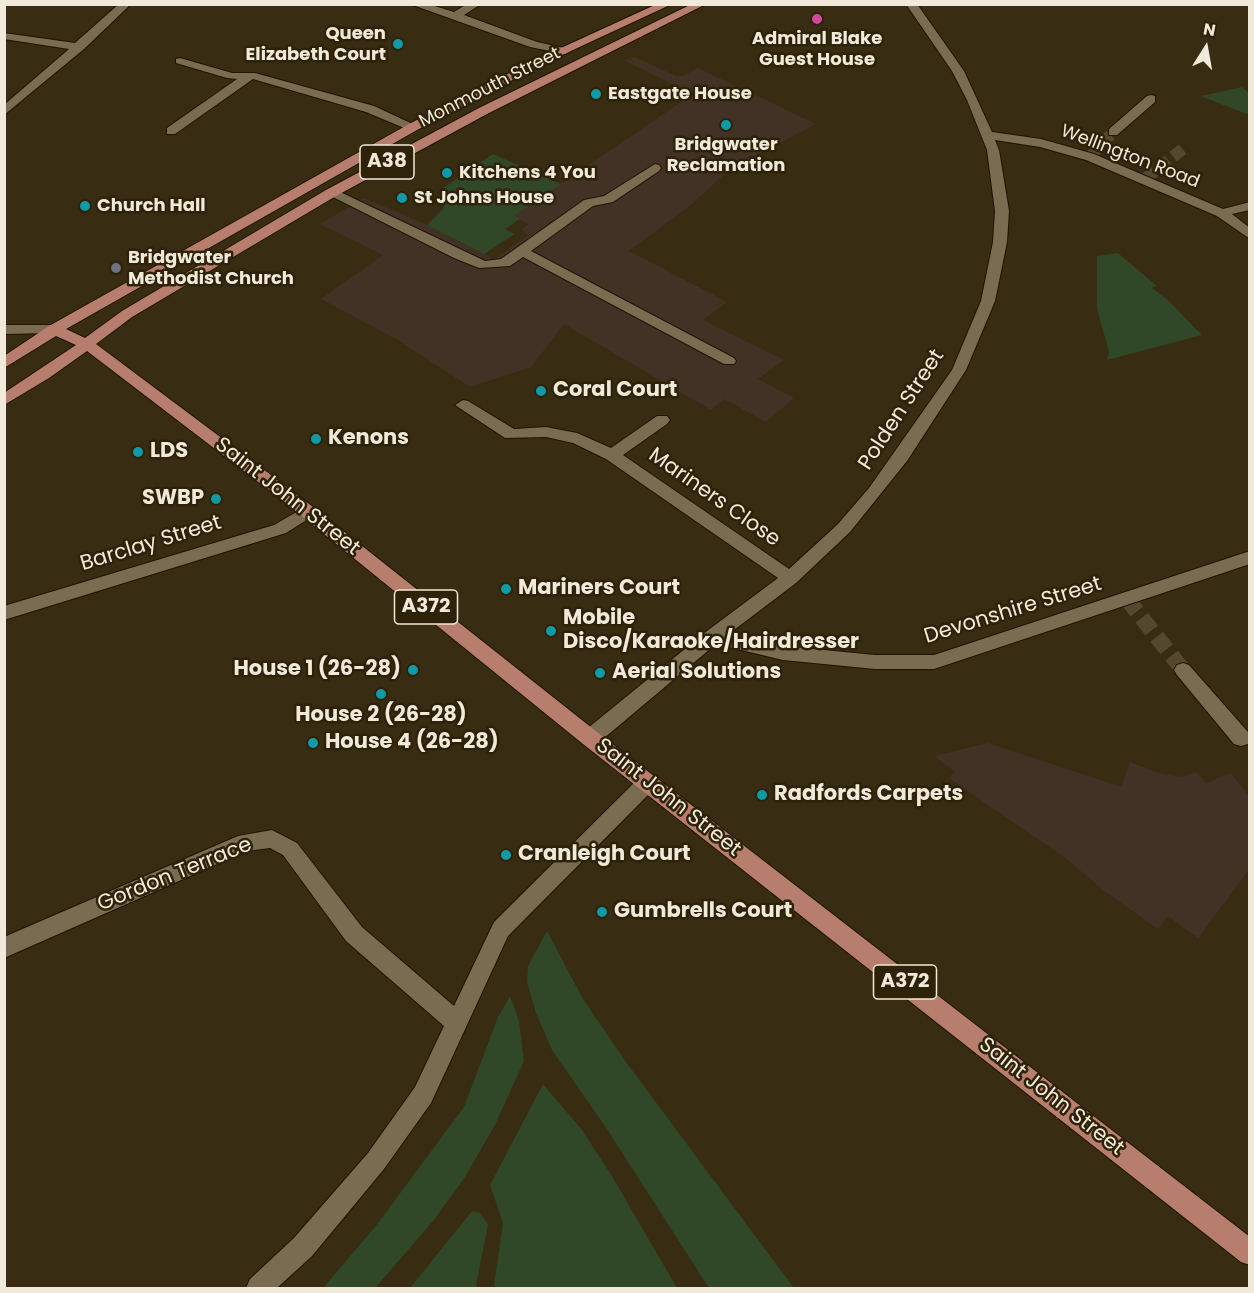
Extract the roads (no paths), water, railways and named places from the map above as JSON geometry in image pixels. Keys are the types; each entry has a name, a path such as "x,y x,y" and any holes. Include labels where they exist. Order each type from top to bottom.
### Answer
{"main road":[{"name":"Monmouth Street","path":"54,329 413,127 565,51 667,4"},
{"name":"Monmouth Street","path":"87,344 127,314 331,193 483,111 701,4"},
{"name":"Saint John Street","path":"54,329 87,344 307,512 647,783 1250,1252"},
{"name":"A38","path":"4,363 54,329"},
{"name":"A38","path":"4,400 87,344"}],"street":[{"path":"4,112 126,4"},
{"path":"415,4 534,45 565,51"},
{"path":"454,16 476,4"},
{"name":"Polden Street","path":"590,738 649,692 713,636 790,578 844,528 875,492 959,370 978,328 990,291 1000,242 1002,211 998,177 988,135 958,71 911,4"},
{"path":"4,36 80,47"},
{"path":"180,61 231,76 251,75 370,109 413,127"},
{"path":"171,131 251,75"},
{"path":"1113,132 1151,99"},
{"name":"Wellington Road","path":"988,135 1041,143 1090,157 1222,213 1250,235"},
{"path":"331,193 484,265 505,263 589,203 608,199 655,168"},
{"path":"1222,213 1250,206"},
{"path":"522,251 729,361"},
{"path":"4,330 54,329"},
{"name":"Mariners Close","path":"464,405 511,434 546,432 577,438 612,455 790,578"},
{"name":"Mariners Close","path":"612,455 662,420"},
{"name":"Barclay Street","path":"4,613 280,529 307,512"},
{"name":"Devonshire Street","path":"713,636 783,653 893,663 934,662 1250,557"},
{"path":"1183,670 1241,738"},
{"path":"259,1288 303,1246 376,1161 423,1095 501,929 647,783"},
{"name":"Gordon Terrace","path":"4,948 245,842 272,839 290,849 354,934 456,1022"}],"tunnel":[{"path":"1090,157 1113,132"},
{"path":"1145,179 1184,148"},
{"path":"1127,599 1183,670"}],"place":[{"name":"Admiral Blake Guest House","path":"817,19"},
{"name":"Queen Elizabeth Court","path":"398,44"},
{"name":"Eastgate House","path":"596,94"},
{"name":"Bridgwater Reclamation","path":"726,125"},
{"name":"Kitchens 4 You","path":"447,173"},
{"name":"St Johns House","path":"402,198"},
{"name":"Church Hall","path":"85,206"},
{"name":"Bridgwater Methodist Church","path":"116,268"},
{"name":"Coral Court","path":"541,391"},
{"name":"Kenons","path":"316,439"},
{"name":"LDS","path":"138,452"},
{"name":"SWBP","path":"216,499"},
{"name":"Mariners Court","path":"506,589"},
{"name":"Mobile Disco/Karaoke/Hairdresser","path":"551,631"},
{"name":"House 1 (26-28)","path":"413,670"},
{"name":"Aerial Solutions","path":"600,673"},
{"name":"House 2 (26-28)","path":"381,694"},
{"name":"House 4 (26-28)","path":"313,743"},
{"name":"Radfords Carpets","path":"762,795"},
{"name":"Cranleigh Court","path":"506,855"},
{"name":"Gumbrells Court","path":"602,912"}]}
